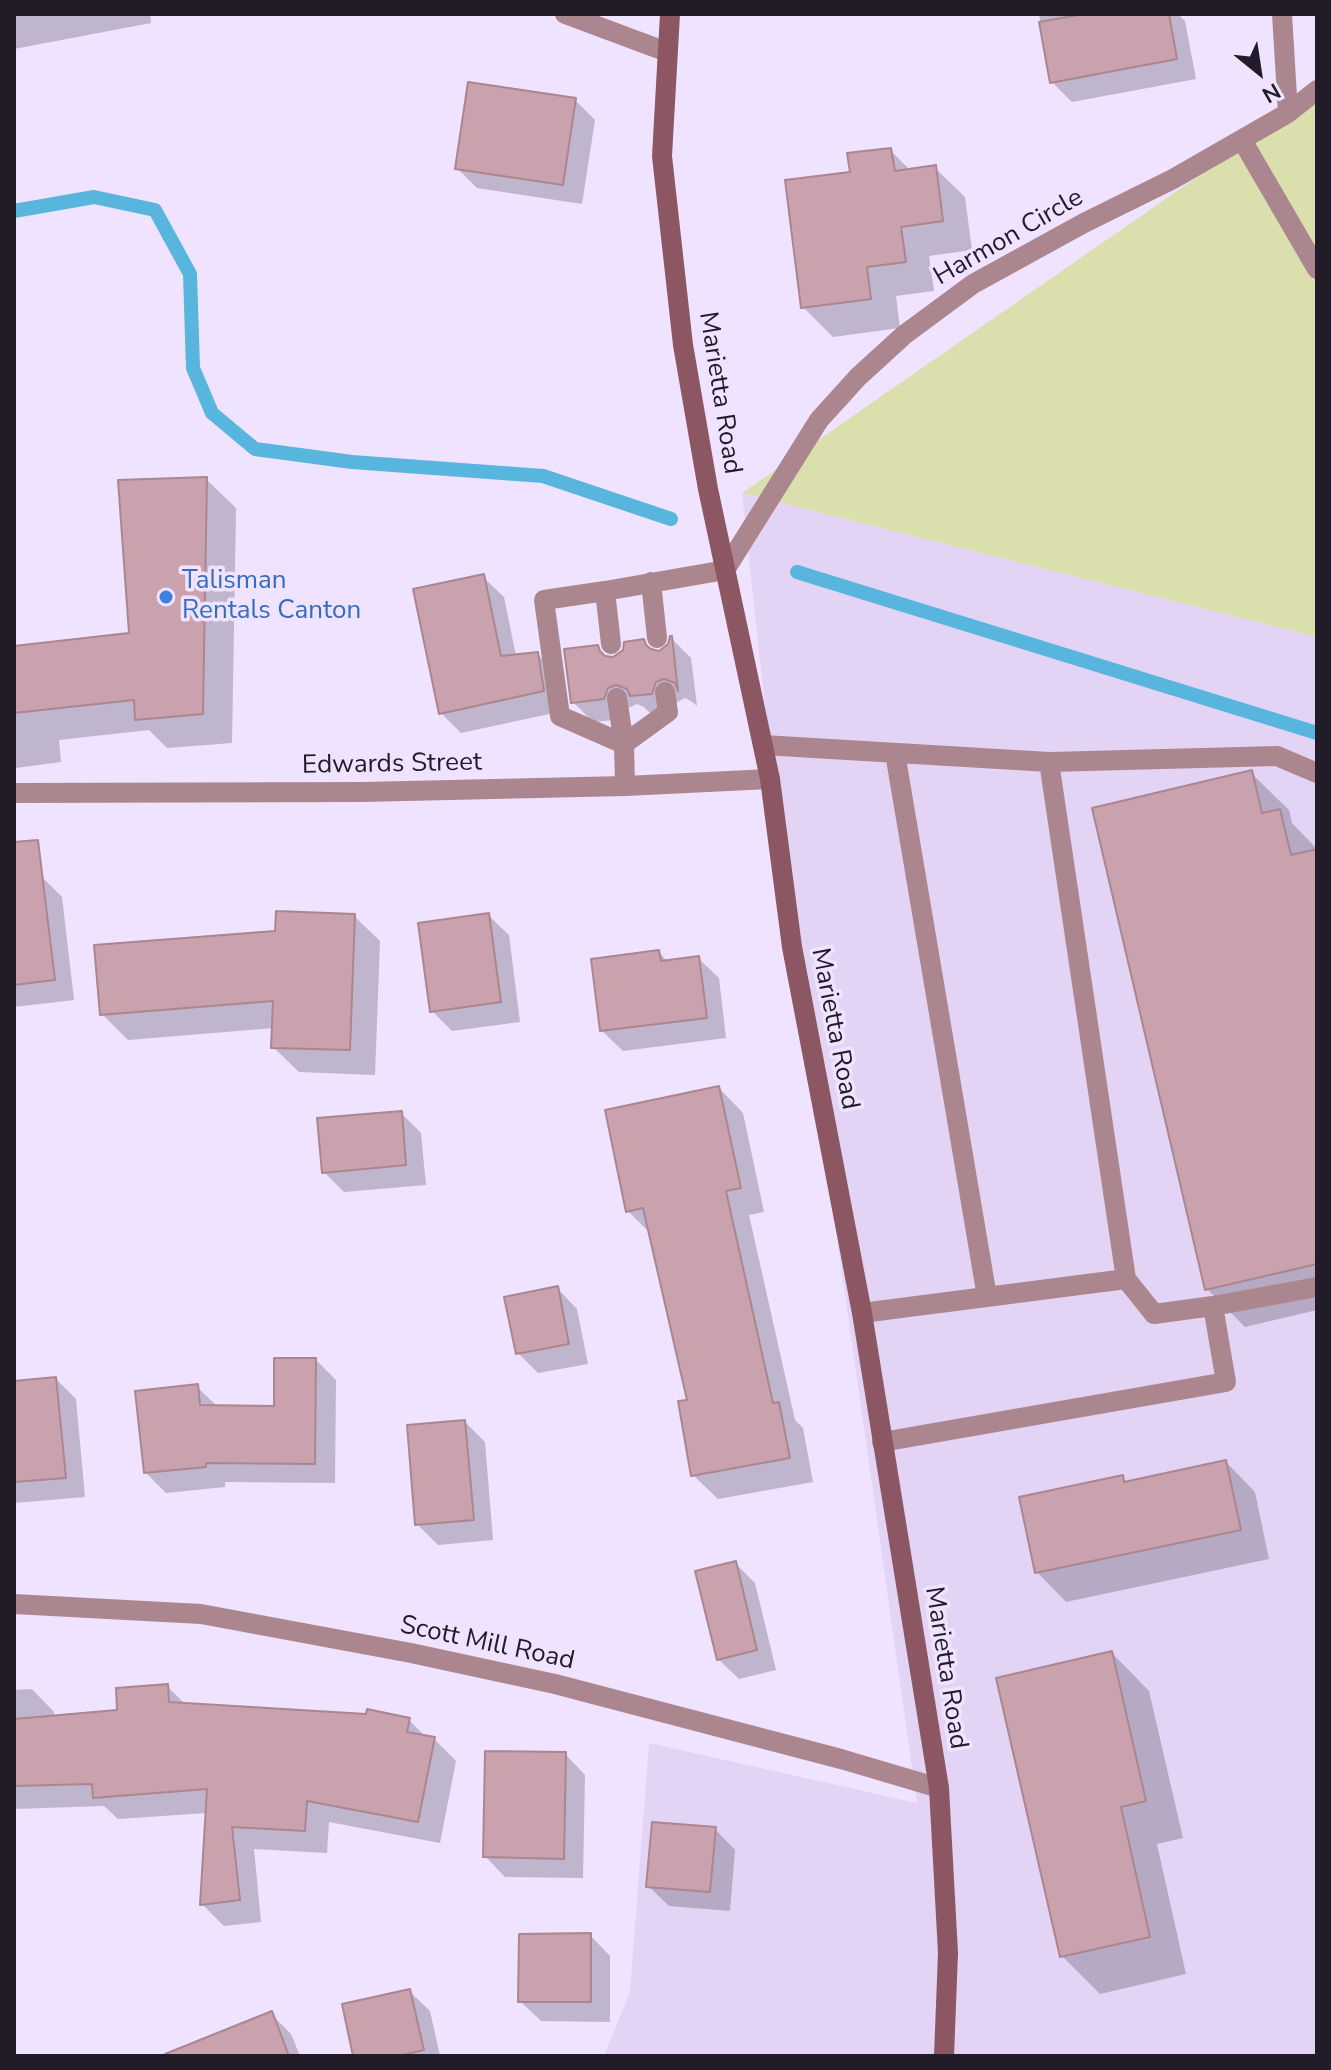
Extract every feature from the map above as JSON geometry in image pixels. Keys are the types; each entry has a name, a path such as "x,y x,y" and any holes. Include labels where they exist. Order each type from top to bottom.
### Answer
{"street":[{"path":"565,14 667,52"},
{"name":"Marietta Road","path":"670,14 662,156 683,345 708,489 770,779 792,947 862,1313 939,1788 948,1953 944,2056"},
{"path":"1282,14 1288,113"},
{"name":"Harmon Circle","path":"725,570 819,420 858,377 904,335 973,284 1084,223 1173,179 1288,113 1317,90"},
{"path":"1242,140 1317,269"},
{"path":"624,744 560,716 544,600 725,570"},
{"path":"651,582 657,638"},
{"path":"605,591 611,644"},
{"path":"624,744 668,712 665,692"},
{"path":"617,698 624,744 625,786"},
{"path":"763,745 1049,762 1277,756 1317,773"},
{"path":"895,753 987,1297"},
{"path":"1049,762 1126,1279 1154,1314 1317,1287"},
{"name":"Edwards Street","path":"14,793 362,792 770,779"},
{"path":"862,1313 1126,1279"},
{"path":"882,1442 1226,1382 1213,1306"},
{"name":"Scott Mill Road","path":"14,1604 201,1614 411,1653 555,1684 939,1788"}],"shaded area":[{"path":"742,493 1317,637 1317,2056 604,2056 630,1992 649,1743 917,1803 774,791"}],"green space":[{"path":"1317,103 1317,637 742,493 1259,134"}],"building":[{"path":"1084,14 1169,14 1177,59 1050,83 1039,22"},
{"path":"468,82 576,98 563,185 455,169"},
{"path":"891,148 895,171 936,165 943,221 901,227 906,262 867,267 871,299 801,308 785,180 850,172 847,153"},
{"name":"Talisman Rentals Canton","path":"207,477 203,714 135,720 134,700 14,713 14,646 129,633 118,480"},
{"path":"484,574 501,656 538,652 544,691 439,714 413,589"},
{"path":"670,636 678,691 675,683 664,679 656,682 652,694 630,696 627,689 616,685 608,688 604,699 571,703 564,649 598,645 605,656 613,657 623,650 624,642 644,639 651,649 659,651 668,644"},
{"path":"1252,770 1262,813 1280,809 1291,855 1317,849 1317,1264 1205,1290 1092,808"},
{"path":"38,840 55,980 14,985 14,842"},
{"path":"276,911 355,914 350,1050 271,1048 273,1001 100,1015 94,945 275,931"},
{"path":"489,913 501,1002 430,1012 418,923"},
{"path":"659,950 661,961 699,956 707,1018 600,1031 591,959"},
{"path":"719,1086 741,1188 726,1191 773,1403 779,1402 790,1458 691,1476 678,1401 687,1400 643,1208 626,1212 605,1110"},
{"path":"402,1111 406,1165 322,1173 317,1118"},
{"path":"558,1286 569,1344 516,1354 504,1297"},
{"path":"274,1358 316,1358 315,1464 206,1463 206,1467 144,1473 135,1391 198,1384 200,1405 274,1406"},
{"path":"56,1377 66,1478 14,1482 14,1381"},
{"path":"465,1420 474,1520 415,1525 407,1425"},
{"path":"1226,1460 1241,1530 1035,1573 1019,1497 1123,1475 1124,1482"},
{"path":"736,1561 757,1650 717,1660 695,1571"},
{"path":"1112,1651 1146,1801 1121,1807 1150,1937 1060,1957 996,1678"},
{"path":"168,1684 169,1702 366,1714 367,1709 410,1718 407,1732 435,1737 418,1822 307,1801 305,1831 232,1827 240,1900 200,1905 207,1789 93,1798 92,1784 14,1786 14,1719 117,1710 116,1688"},
{"path":"485,1751 566,1752 564,1859 483,1857"},
{"path":"652,1822 716,1827 710,1892 646,1887"},
{"path":"591,1933 591,2002 518,2002 519,1934"},
{"path":"410,1989 424,2050 399,2056 353,2056 342,2004"},
{"path":"272,2011 289,2056 165,2056 165,2054"}],"waterway":[{"path":"14,211 94,197 155,210 190,274 193,368 212,413 255,449 352,462 543,476 671,519"},
{"path":"797,572 1317,733"}],"place":[{"name":"Talisman Rentals Canton","path":"166,597"}]}
